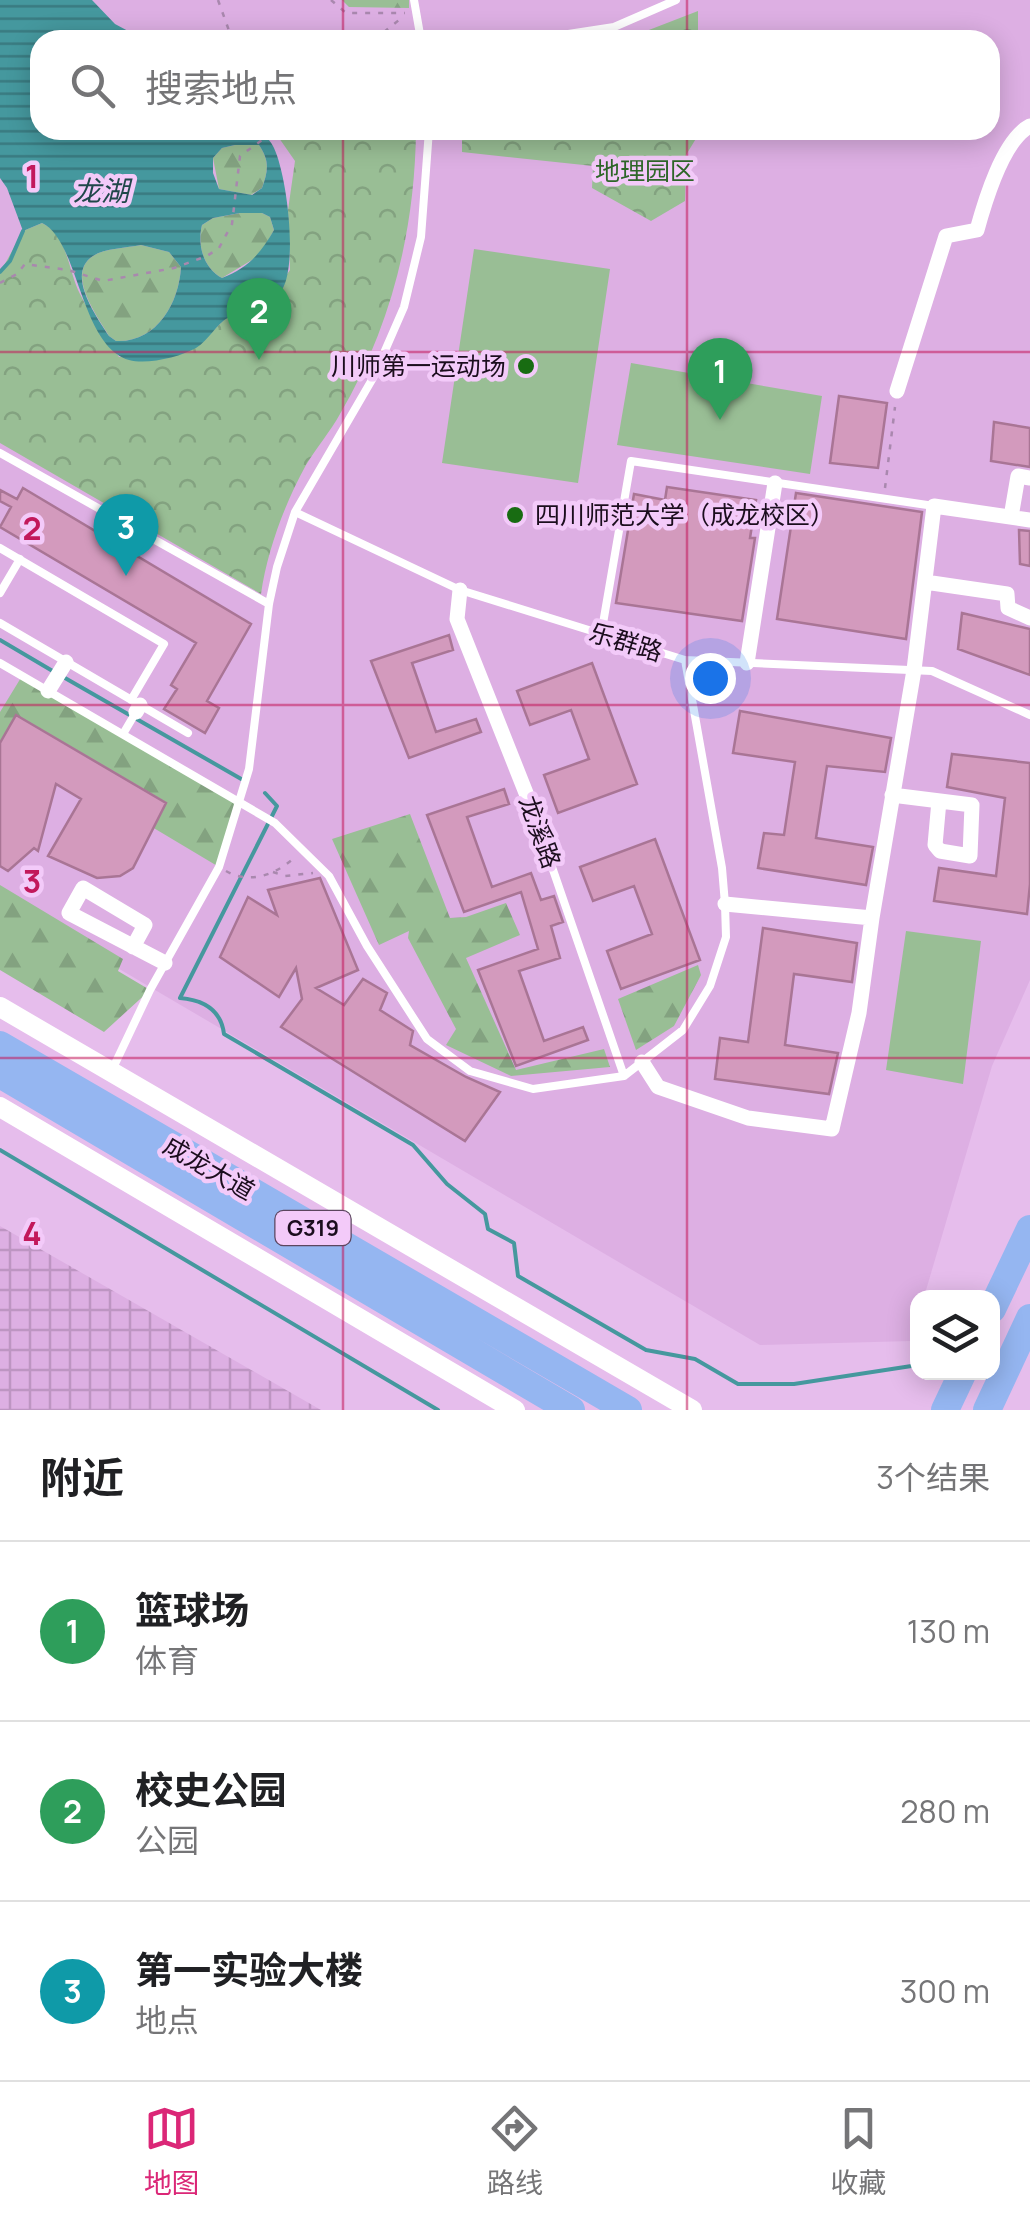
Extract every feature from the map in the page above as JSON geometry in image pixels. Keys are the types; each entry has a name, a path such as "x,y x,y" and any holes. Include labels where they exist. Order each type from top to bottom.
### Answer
{"highway":[{"name":"成龙大道","path":"0,1044 628,1410"},
{"name":"成龙大道","path":"0,1074 571,1410"},
{"path":"1000,1292 1030,1230"},
{"path":"986,1410 1030,1318"},
{"path":"945,1410 959,1380"}],"street":[{"path":"897,391 946,236 976,230 987,195 1017,132 1030,126"},
{"path":"1011,517 1018,476 1030,478"},
{"path":"747,663 775,483"},
{"path":"642,1062 658,1087 748,1118 832,1128 859,1013 914,670 934,506 1030,520"},
{"path":"925,582 1007,594 1008,608 1030,618"},
{"name":"龙溪路","path":"460,590 457,619 530,803"},
{"path":"892,796 939,801"},
{"path":"134,947 145,925 83,888 69,914 165,963"},
{"path":"725,904 872,918"},
{"path":"0,1007 692,1410"},
{"path":"0,1107 515,1410"}],"lane":[{"path":"414,0 419,30"},
{"path":"594,30 614,27 676,0"},
{"path":"110,1072 218,867 249,769 269,604 295,512 372,378 404,308 422,236 428,140"},
{"path":"0,453 269,604"},
{"path":"601,634 631,462 934,506"},
{"name":"乐群路","path":"295,512 460,590 685,660 932,671 1030,715"},
{"path":"0,548 164,644 123,734"},
{"path":"0,593 20,560"},
{"path":"0,623 123,734 275,823 302,848 321,867 400,1001 427,1039 470,1071 533,1089 624,1076 683,1030 710,986 726,937 725,904 685,660"},
{"path":"0,663 58,675 188,733"},
{"name":"龙溪路","path":"530,803 624,1076"}],"path":[{"path":"218,0 229,30"},
{"path":"331,0 346,13 408,13 387,30"},
{"path":"0,283 24,264 68,270 104,281 174,268 207,256 227,236 240,156 262,140"},
{"path":"884,499 897,391"},
{"path":"233,876 260,878 289,862 302,848"},
{"path":"272,871 285,876 306,876 321,867"}],"shaded area":[{"name":"四川师范大学（成龙校区）","path":"0,0 1030,0 1030,980 992,1066 926,1290 910,1290 910,1341 760,1345 0,899"},
{"path":"0,1226 321,1410 0,1410"}],"green space":[{"path":"342,0 409,0 409,8 349,7"},
{"path":"698,11 698,30 649,30"},
{"path":"280,140 416,140 405,241 386,313 358,381 291,495 272,544 261,594 0,443 0,273 23,231 42,223 57,236 80,294 119,357 195,348 226,318 266,304 290,270 288,210 295,161"},
{"name":"地理园区","path":"462,140 695,140 686,155 685,201 651,221 592,188 593,166 462,152"},
{"path":"259,145 265,156 267,171 262,188 251,195 219,189 213,158 222,148"},
{"path":"240,213 270,217 274,230 260,255 222,278 203,255 202,225 213,218"},
{"path":"141,245 169,252 181,267 176,294 154,328 130,340 116,341 109,336 86,296 82,273 85,264 98,253"},
{"name":"川师第一运动场","path":"474,249 610,269 578,483 442,463"},
{"path":"631,363 822,396 810,474 617,445"},
{"path":"22,676 240,801 219,867 152,827 166,802 17,715 0,743 0,712"},
{"path":"410,814 450,918 466,917 506,903 520,935 466,958 516,1070 604,1049 610,1067 511,1076 446,1045 456,1029 408,938 409,931 379,945 332,839"},
{"path":"0,885 123,959 118,971 150,990 104,1032 0,970"},
{"path":"906,931 981,941 963,1084 886,1070"},
{"path":"698,965 701,975 674,1026 636,1050 618,999"}],"water":[{"name":"龙湖","path":"0,0 92,0 126,30 30,30 30,140 269,140 279,161 289,219 287,277 278,296 229,317 196,348 163,359 129,360 113,351 100,335 54,233 42,223 23,231 0,178","holes":["259,145 267,166 262,188 252,195 219,189 213,158 222,148","262,213 270,217 274,230 253,259 222,278 206,262 200,240 202,225 213,218","141,245 169,252 181,267 176,294 154,328 130,340 116,341 91,307 82,273 85,264 98,253"]}],"building":[{"path":"839,396 887,403 878,468 830,463"},
{"path":"994,422 1030,428 1030,467 991,461"},
{"path":"667,487 756,500 750,538 755,538 742,621 616,603 634,494 665,500"},
{"path":"23,488 251,624 207,701 219,708 205,733 164,709 177,689 171,685 196,643 0,527 11,507 0,501 0,490 17,499"},
{"path":"796,493 922,512 906,639 777,619"},
{"path":"1019,530 1030,531 1030,566 1020,564"},
{"path":"962,613 1030,629 1030,675 958,649"},
{"path":"449,635 453,650 412,663 436,732 476,719 481,732 409,758 371,661"},
{"path":"592,663 637,784 558,813 544,775 589,759 571,710 530,725 517,691"},
{"path":"740,711 891,738 885,772 827,766 816,838 873,847 866,885 758,868 764,833 784,835 795,762 733,753"},
{"path":"16,715 166,803 133,868 120,876 97,878 48,856 81,799 56,784 38,851 34,848 8,871 0,866 0,743"},
{"path":"952,754 1030,763 1027,914 934,901 939,868 996,876 1005,798 947,787"},
{"path":"504,789 509,804 467,817 492,887 531,873 541,900 554,896 563,922 551,926 560,958 519,971 544,1041 583,1027 588,1040 516,1066 478,970 538,949 521,892 464,912 427,815"},
{"path":"655,839 700,960 621,989 607,951 652,934 634,886 593,901 580,867"},
{"path":"320,878 358,970 316,988 344,1005 363,979 387,993 380,1010 413,1031 410,1045 500,1092 465,1141 281,1027 302,999 296,968 279,997 220,957 248,897 277,915 268,890"},
{"path":"763,928 857,943 852,982 794,974 785,1045 838,1053 829,1094 715,1079 720,1038 748,1042"}],"waterway":[{"path":"0,272 10,261 23,231"},
{"path":"0,640 56,673"},
{"path":"65,678 243,780"},
{"path":"265,793 277,806 180,998 210,1007 224,1034 413,1145 447,1184 485,1214 488,1229 514,1243 518,1276 646,1350 695,1359 738,1384 794,1384 910,1366"},
{"path":"0,1150 438,1410"}],"place":[{"name":"校史公园","path":"259,360"},
{"name":"川师第一运动场","path":"526,366"},
{"name":"篮球场","path":"720,420"},
{"name":"四川师范大学（成龙校区）","path":"515,515"},
{"name":"第一实验大楼","path":"126,576"}]}
